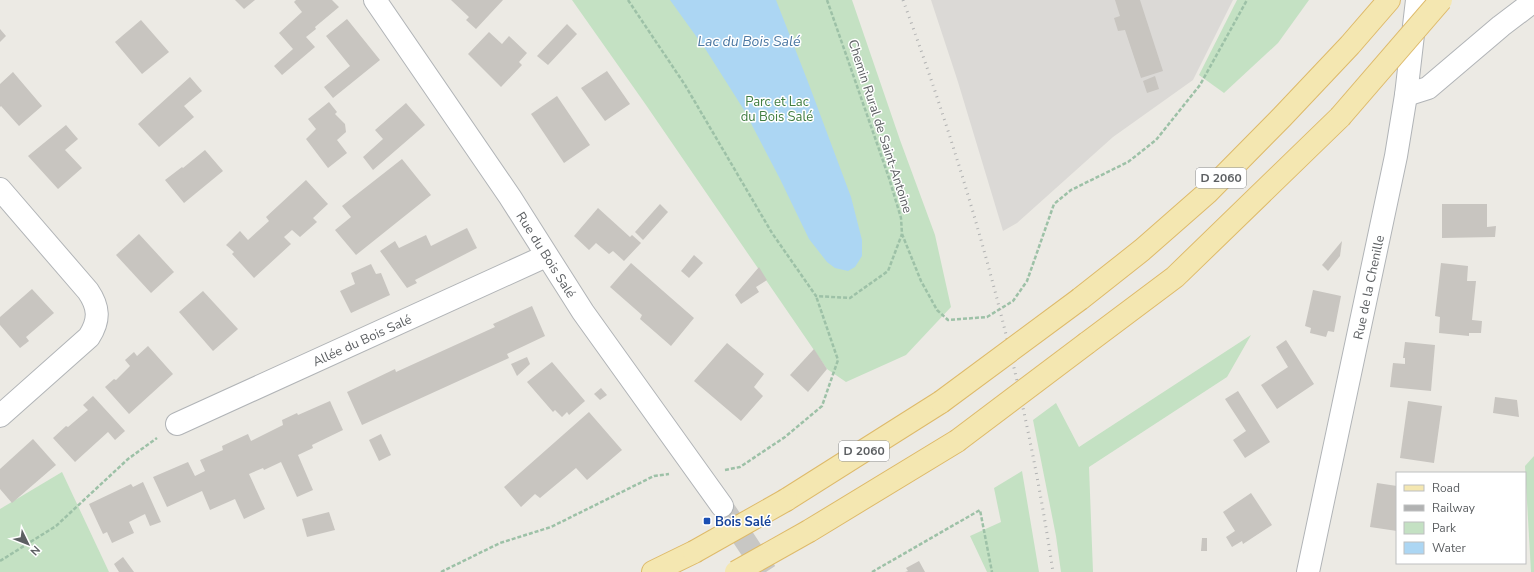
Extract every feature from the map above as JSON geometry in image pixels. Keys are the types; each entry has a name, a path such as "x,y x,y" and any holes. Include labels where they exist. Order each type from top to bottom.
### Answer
{"main road":[{"name":"D 2060","path":"653,572 694,552 786,500 941,402 1080,299 1142,250 1207,193 1350,45 1389,0"},
{"name":"D 2060","path":"736,572 809,531 957,440 1175,277 1340,117 1441,0"}],"street":[{"name":"Rue du Bois Salé","path":"375,0 510,197 546,256 583,312 722,506"},
{"name":"Rue de la Chenille","path":"1308,572 1396,156 1406,95 1417,0"},
{"path":"1406,95 1428,88 1501,26 1534,1"},
{"path":"0,189 88,290 97,307 95,328 89,337 0,416"},
{"name":"Allée du Bois Salé","path":"177,424 546,256"}],"path":[{"path":"441,572 500,543 551,527 654,476 675,473 701,476 740,467 785,437 822,406 838,360 816,296 772,233 685,85 628,0"},
{"name":"Chemin Rural de Saint-Antoine","path":"827,0 890,178 901,218 902,234 921,281 937,310 948,320 988,317 1013,301 1028,281 1054,204 1071,190 1128,162 1156,140 1200,85 1247,0"},
{"path":"816,296 850,298 888,271 902,234"},
{"path":"0,561 56,526 128,459 177,424"},
{"path":"872,572 980,510 992,572"}],"shaded area":[{"path":"931,0 1233,0 1193,80 1113,137 1017,223 1003,231 958,82"}],"green space":[{"name":"Parc et Lac du Bois Salé","path":"572,0 852,0 900,140 935,235 951,307 906,355 846,382 827,369"},
{"path":"1237,0 1309,0 1278,43 1224,93 1199,75"},
{"path":"1251,335 1227,377 1089,467 1093,572 1061,572 1056,536 1033,420 1056,403 1079,447"},
{"path":"1534,456 1534,572 1531,572 1525,466"},
{"path":"1022,471 1039,572 987,572 970,536 1001,522 994,488"},
{"path":"62,472 109,572 0,572 0,509"}],"water":[{"name":"Lac du Bois Salé","path":"670,0 776,0 851,197 862,240 862,256 855,267 848,271 835,268 827,262 809,239 744,110 706,50"}],"building":[{"path":"235,0 255,0 244,9"},
{"path":"296,0 332,0 339,7 315,27 316,29 306,37 315,47 282,75 274,66 293,49 279,33 302,12 294,2"},
{"path":"451,0 503,0 476,29 466,20 469,17"},
{"path":"1115,0 1140,0 1163,71 1141,78 1125,30 1118,31 1114,18 1120,16"},
{"path":"347,19 380,60 333,98 324,87 350,66 326,36"},
{"path":"141,20 169,52 142,74 115,42"},
{"path":"567,24 577,34 548,65 537,56"},
{"path":"0,29 6,36 0,42"},
{"path":"489,32 502,44 509,36 527,53 519,62 522,65 501,87 468,54"},
{"path":"607,71 630,104 605,121 581,88"},
{"path":"13,72 42,106 19,126 1,106 0,107 0,84"},
{"path":"1155,76 1159,89 1147,93 1143,81"},
{"path":"190,77 202,91 184,106 194,117 159,147 138,124"},
{"path":"557,96 590,145 564,163 531,114"},
{"path":"329,102 337,112 335,114 345,124 346,132 337,140 347,153 328,168 306,139 316,129 308,119"},
{"path":"406,103 425,125 373,170 363,157 383,139 375,130"},
{"path":"66,125 78,139 65,150 82,168 58,189 28,156"},
{"path":"205,150 223,171 184,203 165,180"},
{"path":"402,159 431,195 356,255 335,230 351,217 342,206"},
{"path":"306,180 328,204 313,218 317,222 300,237 292,230 284,237 291,244 254,278 232,254 234,252 226,245 240,231 248,240 269,221 266,217"},
{"path":"660,204 668,212 643,240 635,232"},
{"path":"1442,204 1487,204 1487,227 1496,226 1495,237 1442,238"},
{"path":"598,208 630,237 632,235 641,243 624,261 613,251 609,254 596,243 589,250 574,236"},
{"path":"467,228 477,248 415,280 417,283 407,288 380,251 395,241 399,248 426,235 431,246"},
{"path":"139,234 174,272 151,293 116,255"},
{"path":"1342,241 1340,256 1328,271 1322,265"},
{"path":"694,255 703,263 689,278 681,271"},
{"path":"631,263 694,318 671,346 640,319 642,315 610,287"},
{"path":"1441,263 1468,266 1467,281 1476,281 1472,320 1482,321 1481,333 1469,333 1469,336 1439,333 1440,317 1435,316"},
{"path":"371,264 376,274 381,273 390,295 351,313 340,291 355,284 351,273"},
{"path":"759,267 767,280 756,287 759,292 741,304 735,295"},
{"path":"32,289 54,313 26,337 29,341 20,348 0,325 0,317"},
{"path":"1313,290 1341,296 1334,332 1328,331 1326,337 1310,333 1311,328 1305,326"},
{"path":"203,291 238,329 213,351 179,312"},
{"path":"532,306 545,336 507,354 509,358 362,425 347,392 395,369 396,372 495,327 493,324"},
{"path":"1286,340 1314,384 1277,409 1261,385 1288,367 1276,347"},
{"path":"1405,342 1435,345 1431,391 1390,387 1393,363 1405,364 1405,358 1403,358"},
{"path":"727,343 764,374 754,387 763,396 741,421 694,381"},
{"path":"148,346 173,374 129,414 105,387 114,379 116,380 130,366 125,360 134,352 137,356"},
{"path":"814,349 827,369 808,392 790,375"},
{"path":"527,357 530,364 517,376 511,364"},
{"path":"552,362 585,401 569,415 567,412 562,417 555,410 553,412 527,382"},
{"path":"601,388 607,395 600,400 594,394"},
{"path":"1238,391 1270,442 1245,458 1233,440 1246,431 1225,399"},
{"path":"93,396 125,431 115,440 108,432 75,462 53,438 66,426 68,427 88,410 83,405"},
{"path":"1495,397 1517,400 1519,417 1493,413"},
{"path":"330,401 343,430 312,445 313,448 298,455 313,490 297,497 281,462 264,470 263,468 249,474 265,509 244,519 235,499 210,510 202,491 167,507 153,477 188,462 195,476 205,471 200,460 223,450 222,446 248,434 251,441 283,425 282,420 297,413 298,415"},
{"path":"1408,401 1442,406 1434,463 1400,458"},
{"path":"589,412 622,450 587,480 576,468 540,498 535,494 521,507 504,487"},
{"path":"381,434 391,455 379,461 369,440"},
{"path":"33,439 56,465 12,503 0,489 0,469"},
{"path":"143,482 161,522 150,526 145,514 129,522 134,533 112,543 107,532 103,534 89,504 131,484 133,487"},
{"path":"1377,483 1396,486 1396,531 1370,527"},
{"path":"1251,493 1272,525 1243,544 1242,541 1232,547 1226,537 1235,531 1223,512"},
{"path":"329,512 335,530 307,537 302,519"},
{"path":"1202,538 1207,538 1207,551 1201,551"},
{"path":"123,557 134,572 119,572 114,564"},
{"path":"919,561 925,572 905,572 908,571 906,568"}],"tunnel":[{"path":"722,506 766,572"}],"railway":[{"path":"903,0 951,140 993,282 1027,426 1053,572"}],"place":[{"name":"Bois Salé","path":"707,521"}]}
